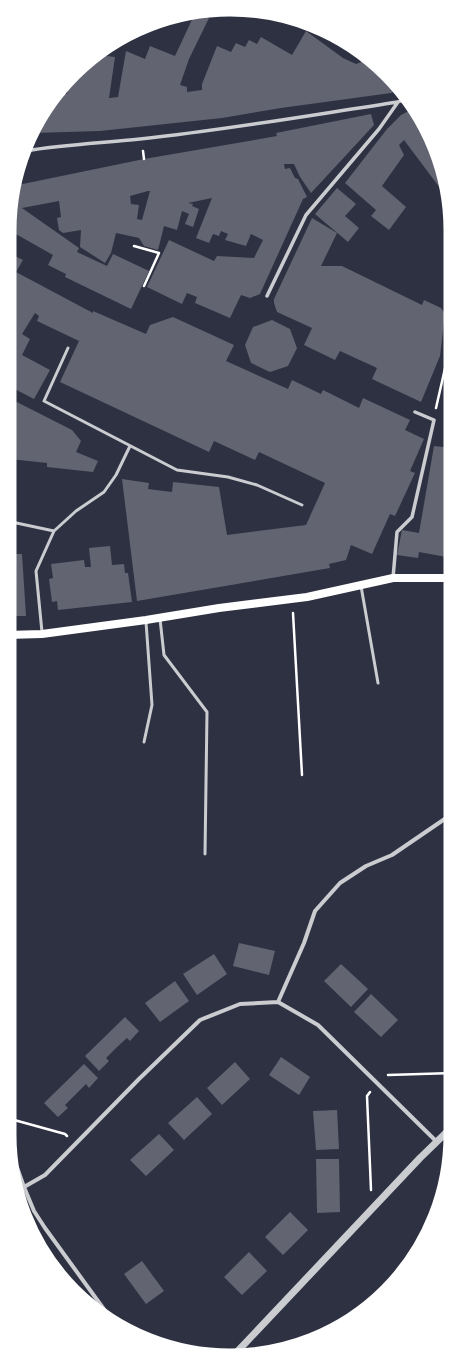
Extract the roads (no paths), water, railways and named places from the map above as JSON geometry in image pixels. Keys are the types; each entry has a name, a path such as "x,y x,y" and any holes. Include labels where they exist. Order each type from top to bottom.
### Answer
{"main road":[{"path":"14,635 42,634 146,620 219,608 307,597 393,578 446,578"}],"street":[{"path":"29,150 59,146 140,139 270,122 402,100"},
{"path":"267,296 306,215 379,129 398,102"},
{"path":"393,578 397,532 412,517 434,420 415,412"},
{"path":"278,1002 304,943 315,911 340,883 366,866 392,855 446,818"},
{"path":"20,1188 44,1175 74,1147 139,1079 200,1020 240,1004 278,1002 318,1025 437,1142"},
{"path":"238,1351 446,1133"},
{"path":"16,1166 34,1211 44,1228 105,1311"}],"lane":[{"path":"68,348 44,400 177,470 228,477 258,485 302,505"},
{"path":"42,634 36,571 54,531 76,511 104,492 116,475 130,446"},
{"path":"14,523 54,531"},
{"path":"361,584 378,684"},
{"path":"160,617 164,655 207,712 205,854"},
{"path":"144,742 152,705 146,620"}]}
